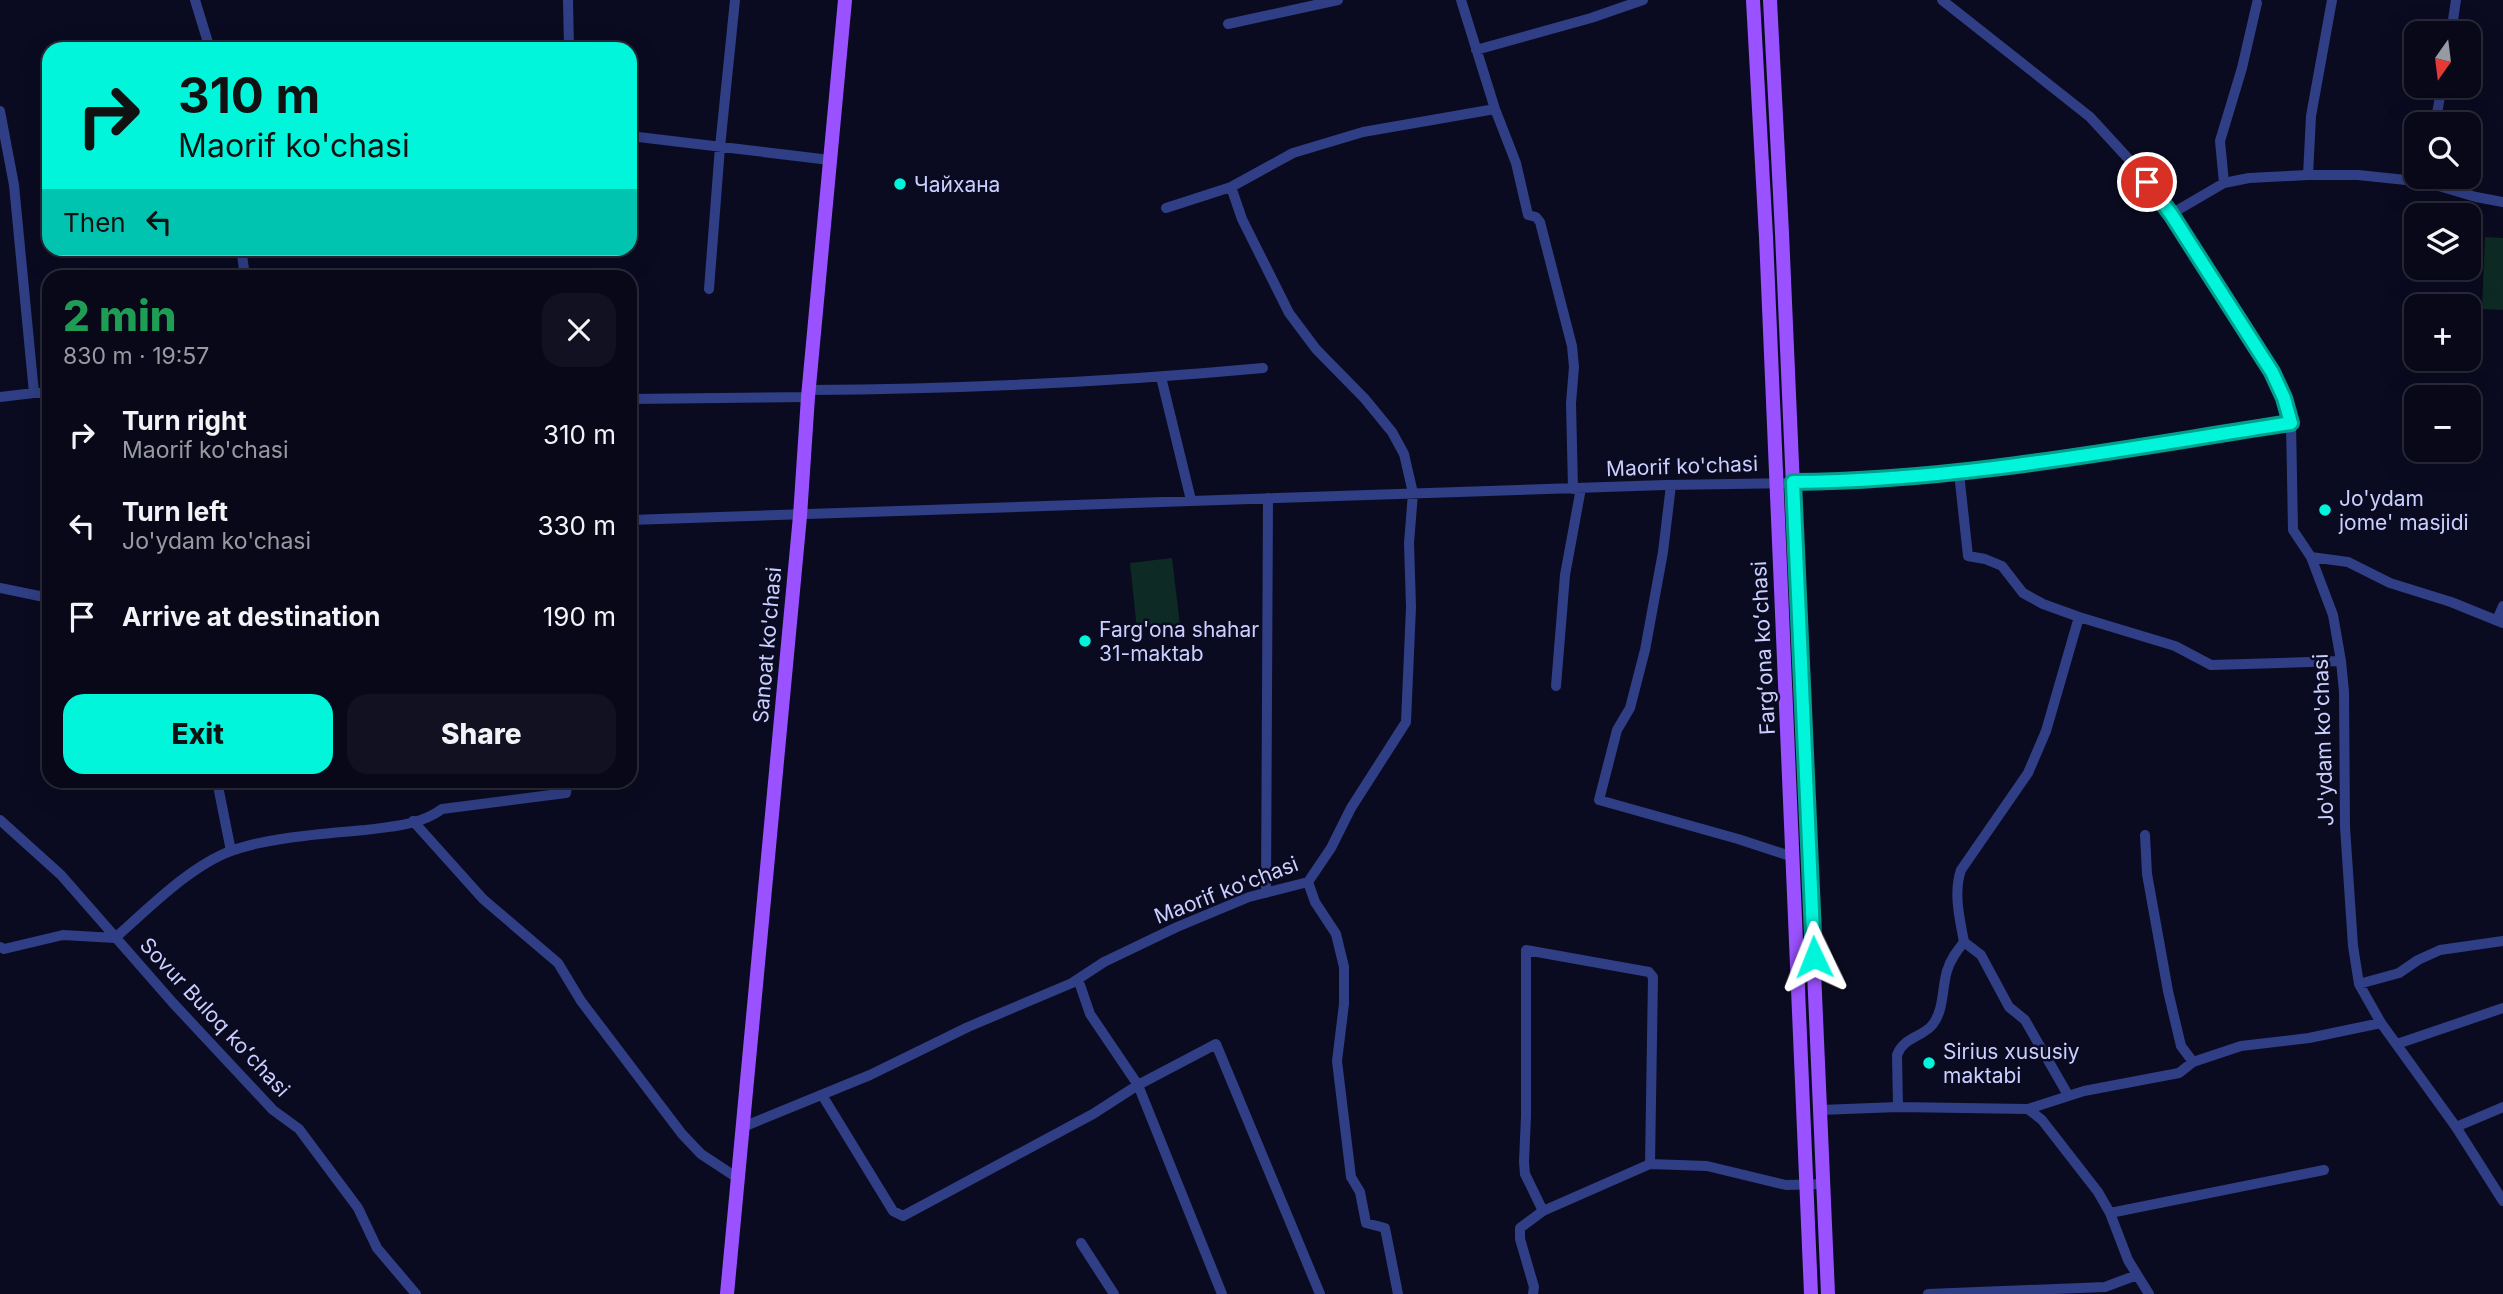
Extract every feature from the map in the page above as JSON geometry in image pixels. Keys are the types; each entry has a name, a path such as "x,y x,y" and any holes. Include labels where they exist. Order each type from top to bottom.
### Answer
{"main road":[{"name":"Sanoat ko'chasi","path":"727,1294 845,0"},
{"name":"Fargʻona koʻchasi","path":"1753,0 1811,1294"},
{"name":"Fargʻona koʻchasi","path":"1769,0 1828,1294"}],"street":[{"path":"195,0 208,42"},
{"path":"568,0 569,42"},
{"path":"709,289 735,0"},
{"path":"1228,24 1338,0"},
{"path":"1461,0 1495,109 1516,163 1528,215 1536,217 1540,222 1572,346 1574,367 1571,403 1577,489 1563,589 1556,686"},
{"path":"1476,50 1591,18 1643,0"},
{"name":"Jo'ydam ko'chasi","path":"1942,0 2090,117 2135,166 2171,214 2272,372 2284,398 2291,423 2293,530 2311,557 2333,615 2341,662 2344,692 2345,827 2353,946 2359,984 2381,1023 2456,1127 2503,1201"},
{"path":"2308,175 2311,116 2332,0"},
{"path":"2453,21 2456,0"},
{"path":"2224,183 2220,141 2257,3"},
{"path":"1166,208 1231,187 1293,153 1363,132 1495,109"},
{"path":"0,111 14,185 34,393"},
{"path":"637,137 830,160"},
{"path":"2171,214 2224,183 2249,178 2308,175 2404,178"},
{"path":"1231,187 1242,219 1289,313 1316,349 1392,432 1404,454 1413,494"},
{"path":"2453,189 2503,202"},
{"path":"637,398 808,394 1161,377 1263,368"},
{"path":"1161,377 1191,500"},
{"path":"0,397 42,393"},
{"name":"Maorif ko'chasi","path":"637,520 1671,485 1860,482 1959,473 2291,423"},
{"path":"1959,473 1968,556 2002,566 2023,593 2043,604 2175,646 2211,665 2341,662"},
{"path":"1671,485 1663,552 1644,650 1630,708 1618,730 1599,800 1793,857"},
{"name":"Maorif ko'chasi","path":"743,1127 870,1075 968,1027 1078,979 1104,962 1177,927 1249,897 1308,883 1331,848 1351,808 1406,722 1411,607 1409,543 1413,494"},
{"path":"1266,893 1268,498"},
{"path":"2311,557 2348,562 2390,583 2451,602 2500,622 2503,606"},
{"path":"0,588 42,597"},
{"path":"2068,1095 2025,1020 2009,1007 1981,954 1964,942 1958,913 1958,878 2028,773 2046,731 2079,617"},
{"path":"218,788 231,851"},
{"name":"Sovur Buloq koʻchasi","path":"416,1294 377,1248 358,1208 299,1129 273,1110 115,938 188,875 231,851 285,839 397,826 433,816 442,809 566,793 567,788"},
{"path":"0,820 61,875 115,938"},
{"path":"413,821 483,899 558,962 581,1001 682,1134 701,1154 739,1179"},
{"path":"2145,835 2147,874 2168,991 2181,1046 2193,1062"},
{"path":"1308,883 1315,902 1336,934 1344,967 1344,1004 1337,1060 1352,1177 1360,1192 1366,1223 1385,1228 1398,1294"},
{"path":"0,947 4,949 63,935 115,938"},
{"path":"2359,984 2399,974 2418,960 2440,950 2503,941"},
{"path":"1898,1107 1897,1055 1900,1048 1915,1035 1932,1027 1938,1017 1949,963 1964,942"},
{"path":"1543,1211 1530,1186 1524,1162 1526,950 1650,972 1653,977 1650,1164"},
{"path":"1078,979 1090,1014 1138,1085 1222,1294"},
{"path":"2397,1044 2503,1009"},
{"path":"1820,1110 1898,1107 2028,1109 2068,1095 2179,1073 2193,1062 2241,1046 2309,1038 2381,1023"},
{"path":"821,1095 893,1211 903,1216 1093,1114 1138,1085 1216,1044 1320,1294"},
{"path":"2456,1127 2503,1107"},
{"path":"2028,1109 2042,1120 2098,1192 2110,1213 2128,1260 2149,1294"},
{"path":"1533,1294 1534,1287 1520,1240 1520,1228 1543,1211 1650,1164 1707,1166 1776,1184 1823,1184"},
{"path":"2110,1213 2324,1170"},
{"path":"1081,1243 1114,1294"},
{"path":"1928,1294 2105,1287 2137,1275"}],"green space":[{"path":"2485,237 2503,238 2503,310 2482,309"},
{"path":"1172,558 1180,625 1137,630 1130,563"}],"place":[{"name":"Чайхана","path":"900,184"},
{"name":"Jo'ydam jome' masjidi","path":"2325,510"},
{"name":"Farg'ona shahar 31-maktab","path":"1085,641"},
{"name":"Sirius xususiy maktabi","path":"1929,1063"}],"route":[{"path":"1814,957 1793,482 1860,482 1959,473 2291,423 2284,398 2272,372 2171,214 2147,182"}]}
